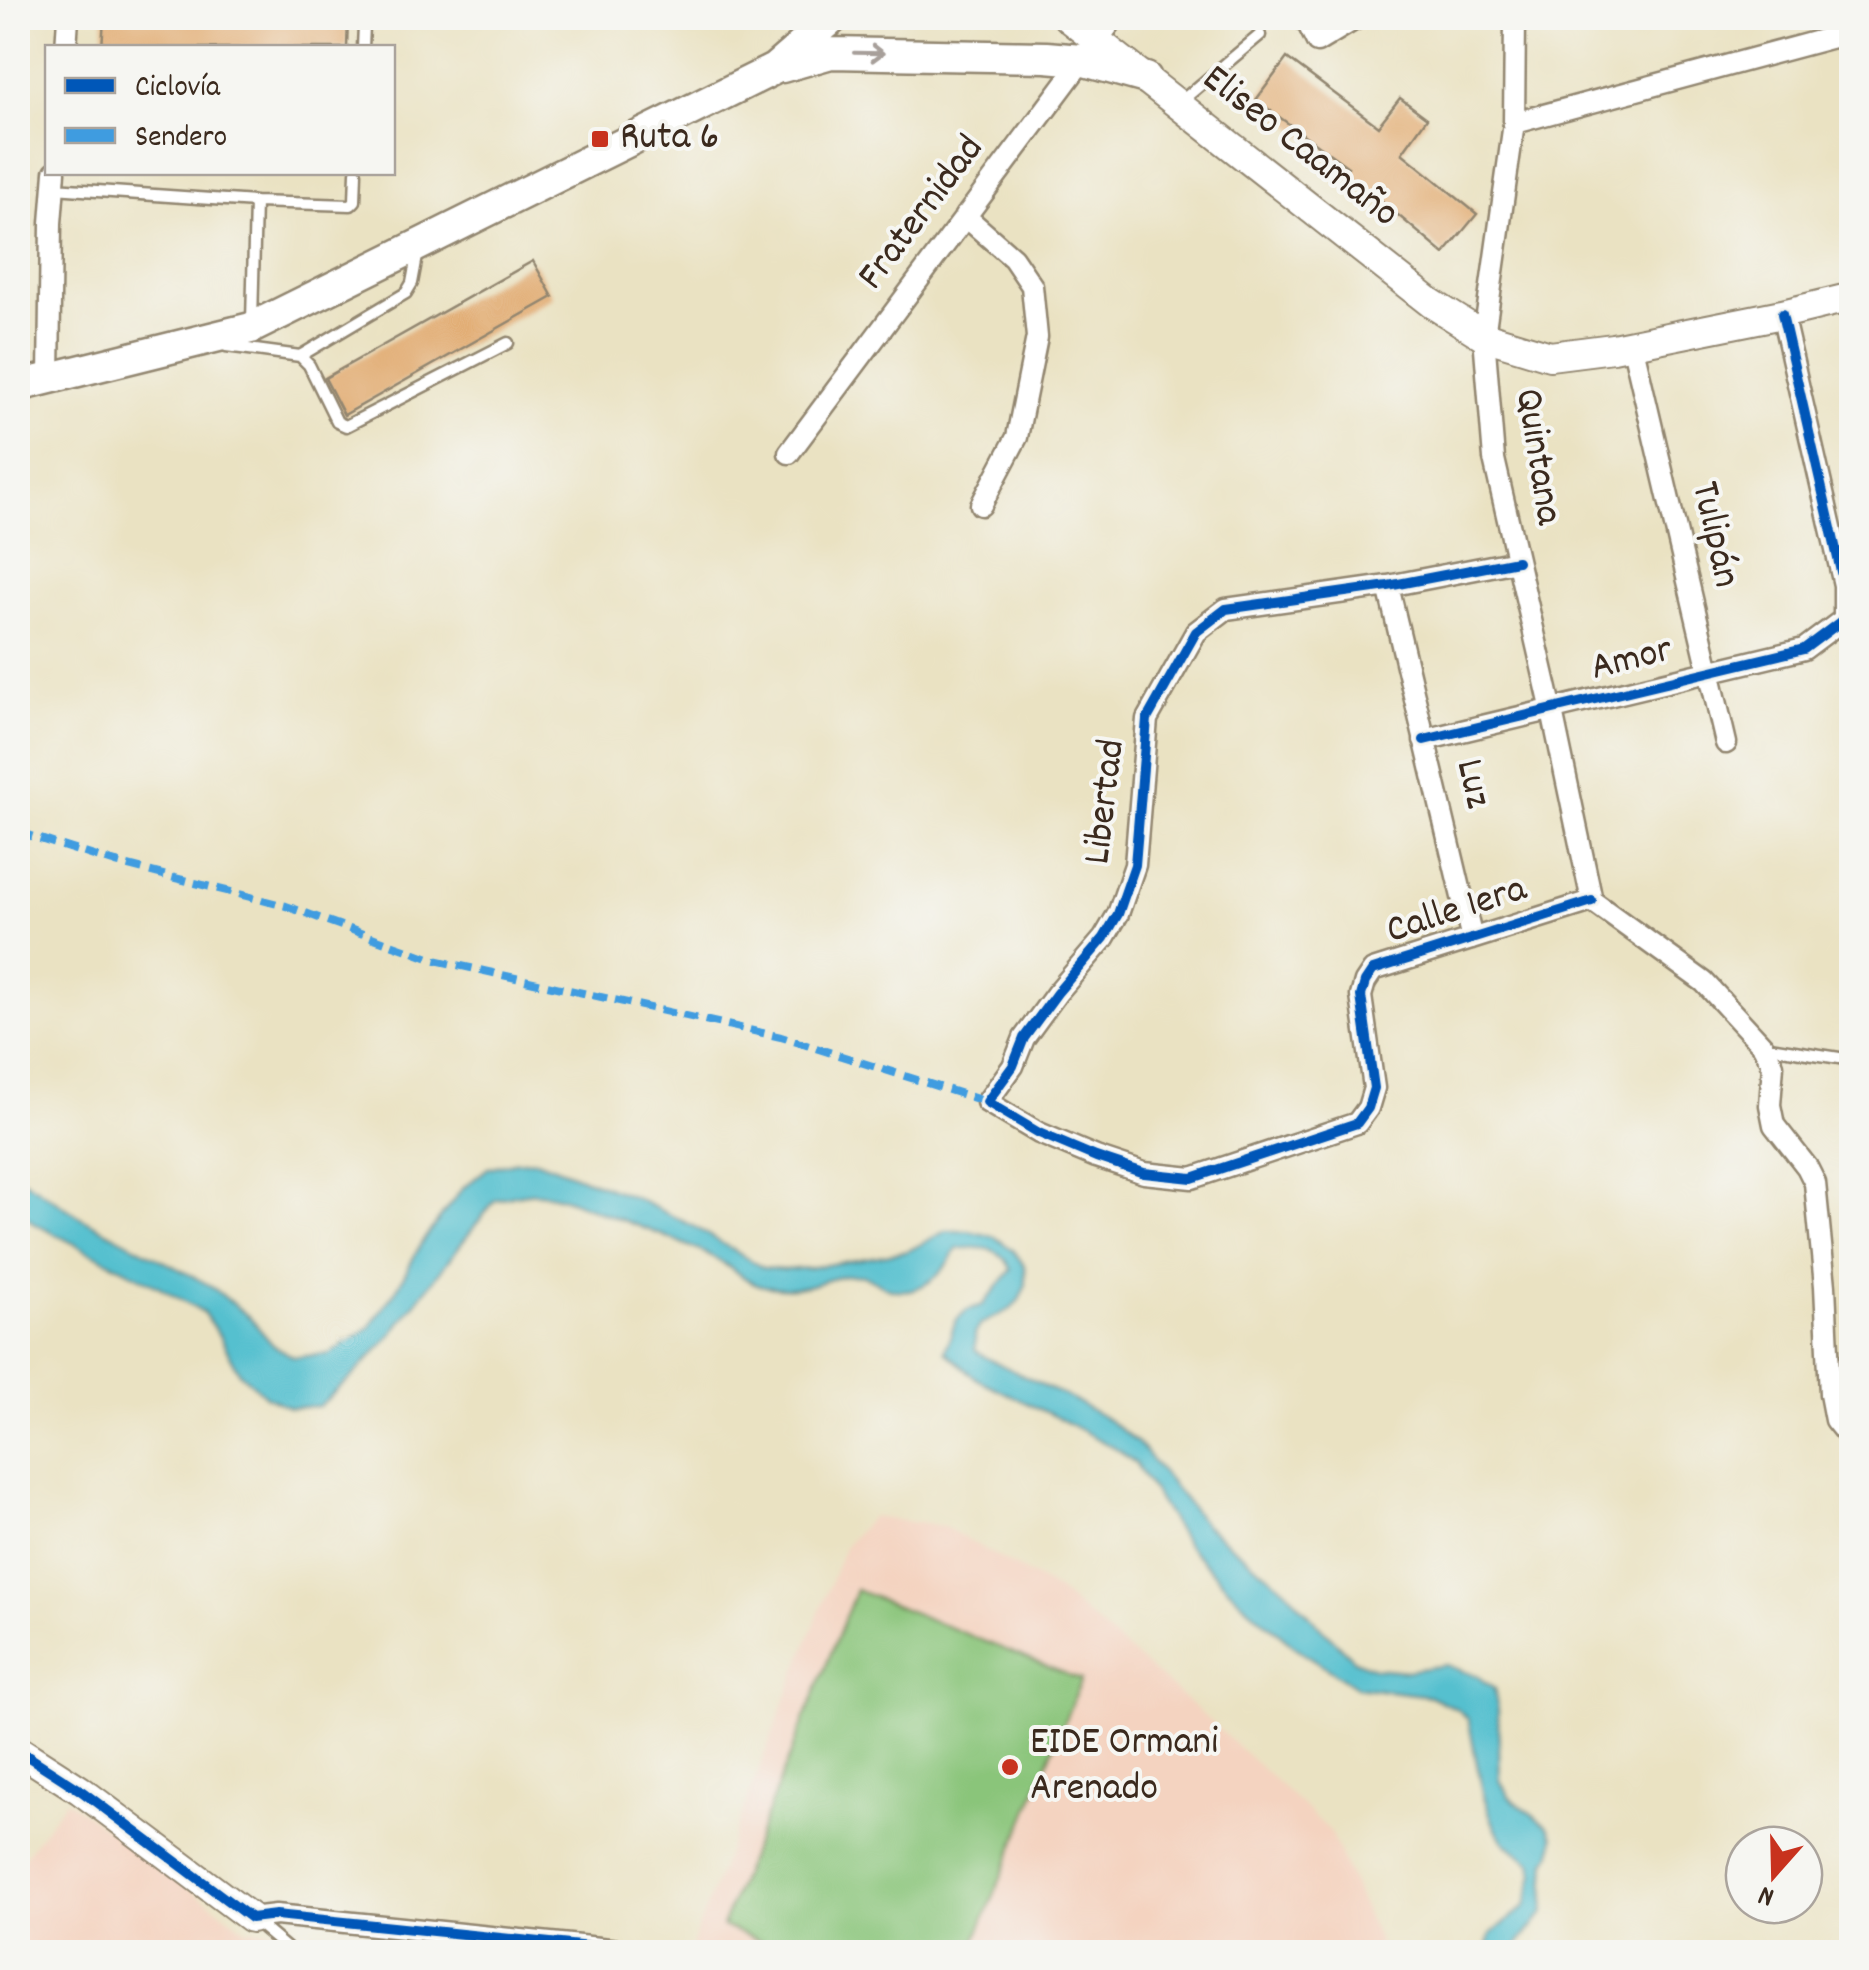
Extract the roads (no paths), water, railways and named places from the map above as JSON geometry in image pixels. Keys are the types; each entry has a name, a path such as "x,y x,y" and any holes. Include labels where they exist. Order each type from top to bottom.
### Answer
{"main road":[{"path":"774,69 832,18"},
{"path":"1068,18 1146,78"},
{"path":"18,386 252,328 774,69 832,52 1046,57 1098,39"},
{"name":"Eliseo Caamaño","path":"1146,78 1431,304 1484,336 1550,356 1782,314 1852,296"},
{"path":"18,1750 80,1790 251,1918"}],"street":[{"path":"66,45 68,18"},
{"path":"1305,18 1318,42 1358,18"},
{"name":"Quintana","path":"1514,18 1514,124 1484,336 1494,459 1592,901"},
{"path":"1514,124 1852,32"},
{"name":"Fraternidad","path":"789,453 1098,39"},
{"path":"49,378 55,180"},
{"path":"965,216 1013,258 1032,286 1037,337 1017,437 980,506"},
{"name":"Amor","path":"1424,740 1804,649 1844,619 1844,585 1782,314"},
{"name":"Tulipán","path":"1632,343 1726,743"},
{"name":"Libertad","path":"1192,1178 1144,1173 1096,1156 1039,1133 988,1102 1014,1066 1024,1038 1104,938 1118,914 1135,864 1147,720 1196,632 1226,609 1388,586 1517,561"},
{"name":"Luz","path":"1388,586 1472,939"},
{"path":"1592,901 1704,982 1764,1046 1773,1065 1770,1105 1774,1125 1808,1167 1815,1184 1830,1394 1836,1420 1852,1441"},
{"name":"Calle 1era","path":"1192,1178 1356,1123 1368,1108 1374,1088 1362,996 1372,970 1592,901"},
{"path":"251,1918 276,1916 639,1952"}],"lane":[{"path":"358,18 364,26 362,45"},
{"path":"1178,104 1260,35"},
{"path":"55,180 256,202 351,205 355,201 356,175"},
{"path":"252,328 256,202"},
{"path":"195,342 300,356 406,293 412,283 419,245"},
{"path":"300,356 337,422 346,426 508,343"},
{"path":"1764,1046 1852,1060"},
{"path":"251,1918 291,1952"}],"water":[{"path":"536,1160 635,1198 693,1226 763,1268 809,1268 908,1251 946,1231 995,1237 1014,1251 1025,1267 1026,1285 1011,1309 981,1324 975,1334 975,1350 1079,1403 1137,1442 1205,1525 1286,1589 1354,1660 1374,1668 1406,1671 1446,1665 1477,1676 1494,1689 1500,1780 1509,1797 1547,1825 1554,1838 1547,1861 1544,1913 1514,1952 1486,1952 1491,1934 1526,1906 1534,1874 1532,1863 1508,1845 1494,1826 1468,1719 1430,1696 1356,1687 1294,1646 1242,1602 1186,1544 1136,1464 1120,1451 977,1379 945,1351 956,1320 967,1310 983,1305 1011,1270 996,1252 957,1249 938,1274 912,1290 891,1289 855,1275 802,1287 764,1286 694,1248 567,1199 539,1193 515,1195 495,1200 387,1340 351,1378 319,1406 291,1408 267,1397 239,1372 203,1312 37,1225 18,1211 18,1176 80,1217 211,1286 249,1317 273,1345 294,1357 329,1354 369,1328 398,1287 422,1242 462,1189 488,1168"}],"place":[{"name":"Ruta 6","path":"600,139"},
{"name":"EIDE Ormani Arenado","path":"1010,1767"}]}
